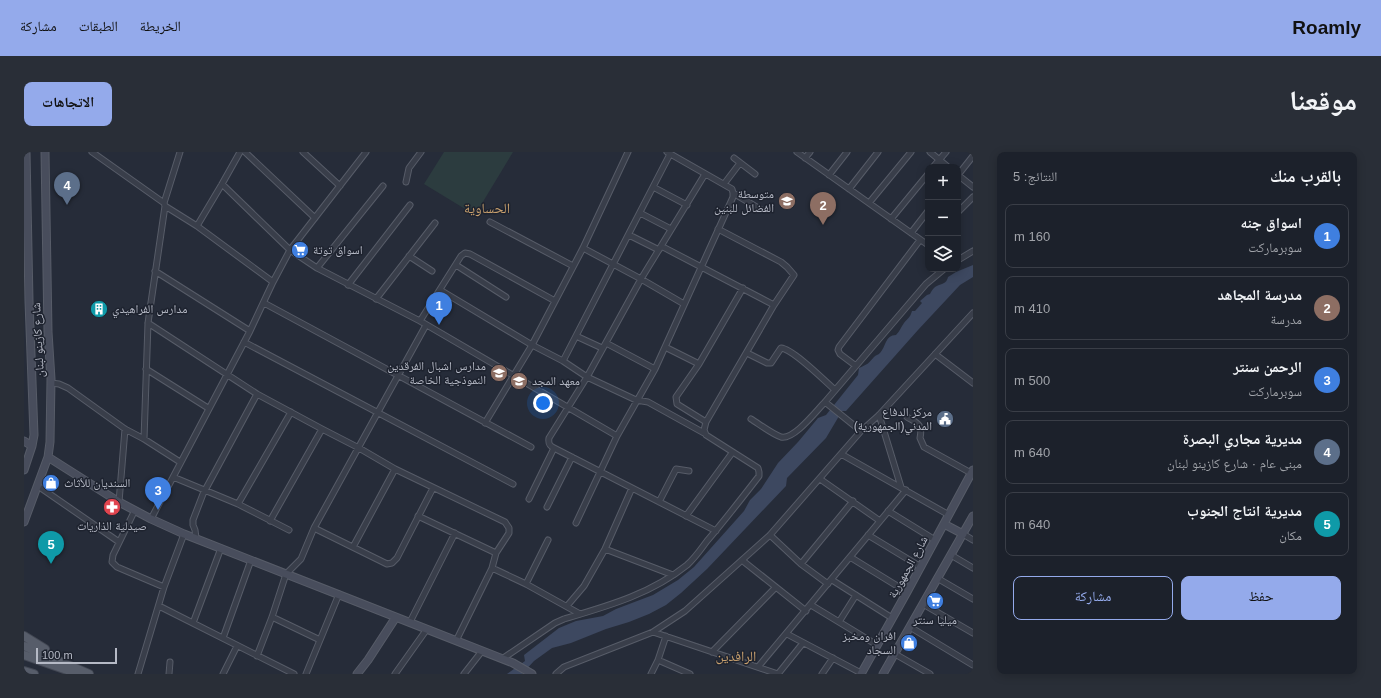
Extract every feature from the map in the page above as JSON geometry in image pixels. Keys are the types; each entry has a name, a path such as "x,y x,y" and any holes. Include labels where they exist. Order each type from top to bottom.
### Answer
{"main road":[{"name":"شارع كازينو لبنان","path":"24,470 32,446 34,434 26,241 26,152"},
{"name":"شارع كازينو لبنان","path":"24,522 48,457 51,434 45,152"},
{"path":"24,441 32,446"},
{"path":"48,457 119,502 184,534 513,663 530,673"},
{"name":"شارع الجمهورية","path":"861,674 972,472"},
{"path":"884,674 973,516"},
{"path":"944,524 963,534"},
{"path":"357,674 396,617"},
{"path":"24,636 60,657 69,665"},
{"path":"24,646 87,673"},
{"path":"24,655 71,672 87,673"},
{"path":"24,671 34,674"}],"street":[{"path":"92,152 273,282"},
{"path":"144,439 148,323 164,204 180,152"},
{"path":"197,226 240,152"},
{"path":"245,152 315,218"},
{"path":"303,152 340,186"},
{"path":"151,519 208,408 250,331 290,250 366,152"},
{"path":"406,182 409,168 421,152"},
{"path":"485,423 532,345 583,248 628,152"},
{"path":"797,152 925,242"},
{"path":"805,158 810,152"},
{"path":"829,175 847,152"},
{"path":"848,189 878,152"},
{"path":"869,203 911,152"},
{"path":"930,152 944,164"},
{"path":"936,164 946,152"},
{"path":"563,361 640,213 669,153 724,184 732,189 734,193 760,209"},
{"path":"973,156 958,175 973,187"},
{"path":"734,158 755,174"},
{"path":"724,184 740,163"},
{"path":"706,174 641,279 587,377 548,438 548,443 554,448 716,531"},
{"path":"891,219 925,178"},
{"path":"222,184 290,250 317,268 420,321 617,436"},
{"path":"317,268 384,186"},
{"path":"653,187 687,204"},
{"path":"576,523 617,436 636,400 656,368 734,193"},
{"path":"961,209 973,197"},
{"path":"348,285 410,205"},
{"path":"640,213 671,229"},
{"path":"910,233 925,215"},
{"path":"490,222 573,266"},
{"path":"376,299 435,224"},
{"path":"704,433 706,422 774,305 794,275 781,262 718,229"},
{"path":"629,234 701,267 774,305"},
{"path":"856,366 840,354 838,350 839,347 920,240"},
{"path":"583,248 684,304"},
{"path":"961,258 973,252"},
{"path":"420,321 461,256 465,253 470,254 555,301"},
{"path":"409,256 432,271"},
{"path":"456,265 506,297"},
{"path":"155,271 250,331"},
{"path":"751,419 780,437 792,435 809,420 825,402 926,284 940,272"},
{"path":"706,422 677,404 676,397 698,364 743,288"},
{"path":"440,290 532,345 563,361 587,377 636,400 648,402 704,433 732,453 758,468 759,472 759,476 716,531 688,563 673,575 650,590 555,623 502,659"},
{"path":"264,303 531,447"},
{"path":"556,674 564,667 653,632 685,611 770,535 861,432 879,415 973,313"},
{"path":"148,323 257,394 359,448 395,469 506,522 509,528 509,533 496,553 492,568 456,641"},
{"path":"257,656 286,574 301,559 314,528 426,325"},
{"path":"576,336 602,348"},
{"path":"244,342 513,484"},
{"path":"606,343 656,368"},
{"path":"665,347 698,364"},
{"path":"747,353 767,363 771,363 781,348 784,348 796,355 835,390"},
{"path":"935,354 973,383"},
{"path":"146,369 208,408"},
{"path":"51,383 59,384 68,388 125,428 180,462"},
{"path":"196,538 193,520 205,490 257,394"},
{"path":"825,402 861,432"},
{"path":"238,504 291,412"},
{"path":"879,415 901,487"},
{"path":"907,417 920,426 920,438 924,447 972,472"},
{"path":"119,502 125,428"},
{"path":"270,521 322,429"},
{"path":"529,499 554,448"},
{"path":"686,516 732,453"},
{"path":"841,454 949,515"},
{"path":"547,507 572,457"},
{"path":"353,547 395,469"},
{"path":"659,502 676,469 689,471"},
{"path":"173,477 238,504 289,530"},
{"path":"820,479 880,520"},
{"path":"38,486 119,542"},
{"path":"314,528 387,564 392,563 397,558 433,488"},
{"path":"567,606 584,586 606,549 632,488"},
{"path":"758,667 906,490"},
{"path":"801,564 854,502"},
{"path":"135,510 113,555 112,562 117,567 164,587"},
{"path":"888,511 936,540"},
{"path":"418,516 455,532 496,553"},
{"path":"410,622 455,532"},
{"path":"138,674 164,587 184,534"},
{"path":"963,534 973,540"},
{"path":"770,535 801,564 830,582 856,595 892,618"},
{"path":"868,535 921,567"},
{"path":"526,584 548,540"},
{"path":"193,623 221,548"},
{"path":"606,549 673,575"},
{"path":"951,555 973,568"},
{"path":"850,557 907,592"},
{"path":"223,638 251,560"},
{"path":"743,560 775,588 806,611"},
{"path":"492,568 526,584 580,614"},
{"path":"937,578 973,600"},
{"path":"712,652 775,588"},
{"path":"306,674 339,594"},
{"path":"839,622 856,595"},
{"path":"923,604 973,633"},
{"path":"811,605 877,645"},
{"path":"159,606 294,674"},
{"path":"272,617 320,640"},
{"path":"910,628 973,665"},
{"path":"395,674 427,629"},
{"path":"653,632 778,674 803,643"},
{"path":"787,634 861,674"},
{"path":"651,674 658,660 666,636"},
{"path":"223,674 237,646"},
{"path":"464,674 482,651"},
{"path":"895,654 930,674"},
{"path":"822,674 833,658"},
{"path":"658,660 690,674"},
{"path":"169,674 170,662"}],"shaded area":[{"path":"444,152 513,152 475,215 424,184"}],"water":[{"path":"973,265 973,277 960,285 846,411 842,411 826,438 787,478 786,486 707,569 681,593 666,605 649,614 571,643 552,648 534,661 522,674 507,674 525,661 524,655 559,628 576,621 603,616 616,609 653,595 678,580 694,567 744,511 750,500 761,489 778,463 818,418 826,415 858,375 859,368 868,364 882,351 888,339 897,334 910,317 912,311 915,311 922,303 920,301 930,294 936,286 946,282 948,277 956,272 961,272 961,270"}],"place":[{"name":"متوسطة الفضائل للبنين","path":"787,201"},
{"name":"مديرية مجاري البصرة","path":"67,205"},
{"name":"مدرسة المجاهد","path":"823,225"},
{"name":"اسواق توتة","path":"300,250"},
{"name":"مدارس الفراهيدي","path":"99,309"},
{"name":"اسواق جنه","path":"439,325"},
{"name":"مدارس اشبال الفرقدين النموذجية الخاصة","path":"499,373"},
{"name":"معهد المجد","path":"519,381"},
{"name":"مركز الدفاع المدني(الجمهورية)","path":"945,419"},
{"name":"السنديان للأثاث","path":"51,483"},
{"name":"صيدلية الذاريات","path":"112,507"},
{"name":"الرحمن سنتر","path":"158,510"},
{"name":"مديرية انتاج الجنوب","path":"51,564"},
{"name":"ميليا سنتر","path":"935,601"},
{"name":"افران ومخبز السجاد","path":"909,643"}],"district":[{"name":"الحساوية","path":"487,208"},
{"name":"الرافدين","path":"736,656"}]}
